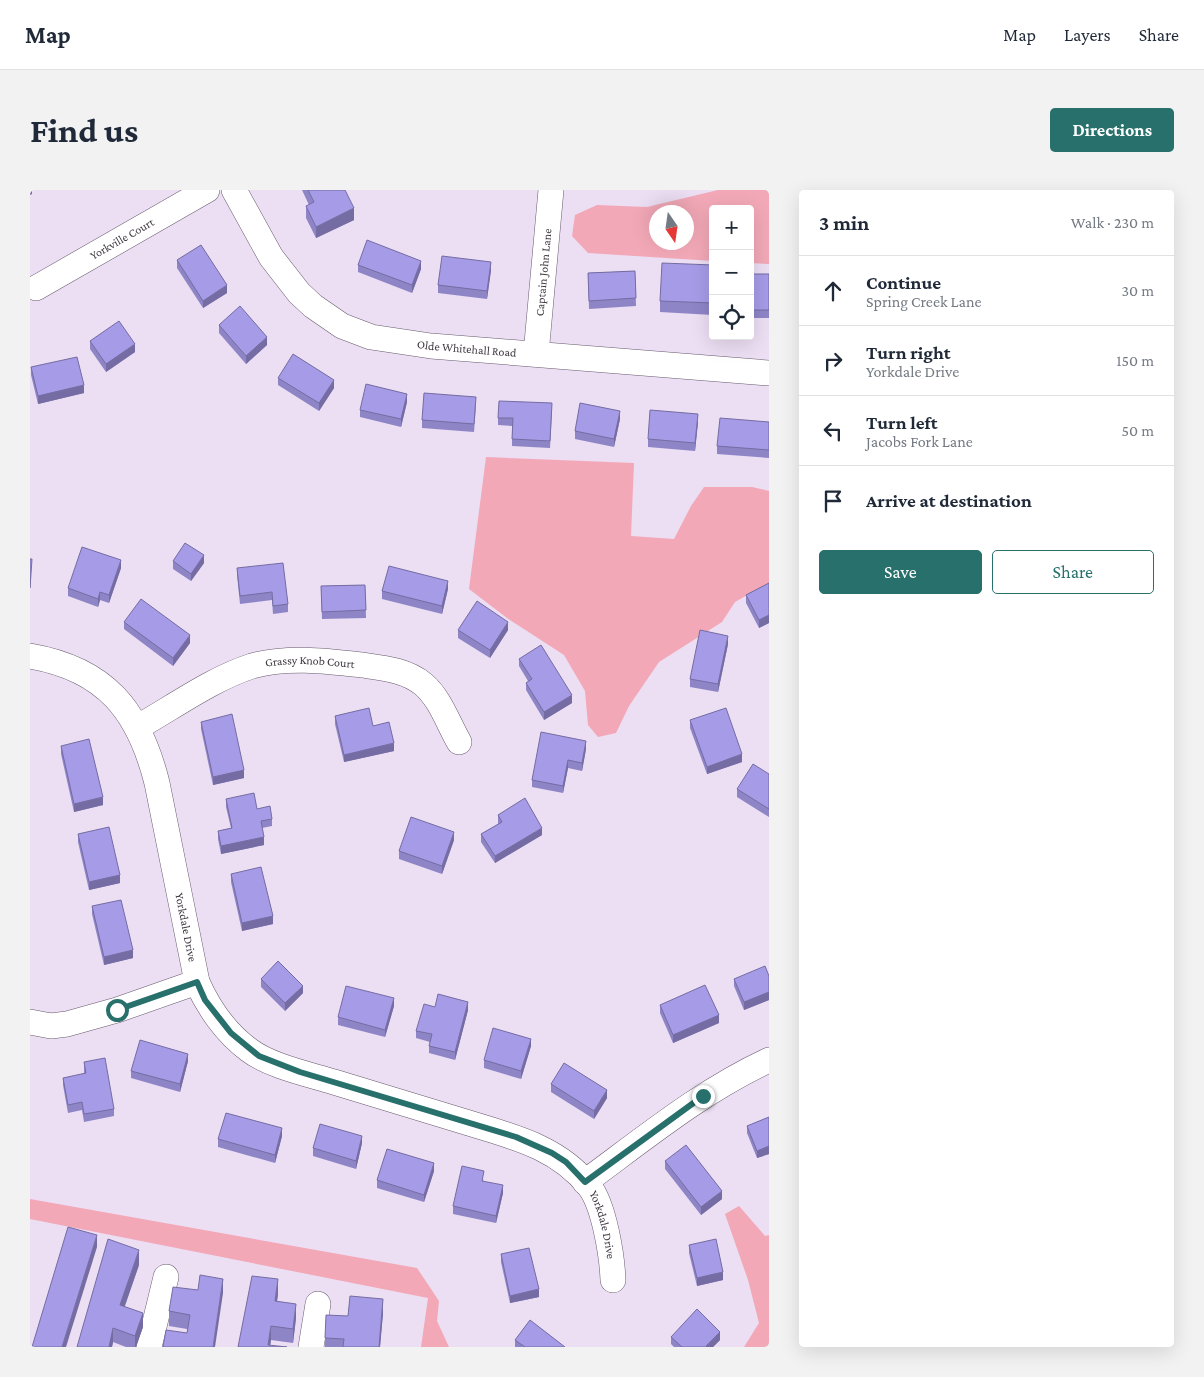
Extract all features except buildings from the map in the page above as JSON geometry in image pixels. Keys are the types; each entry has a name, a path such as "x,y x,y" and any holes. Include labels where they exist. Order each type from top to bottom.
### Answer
{"street":[{"name":"Yorkville Court","path":"36,288 207,190"},
{"name":"Olde Whitehall Road","path":"234,190 271,257 286,278 312,306 342,326 371,337 536,354 769,373"},
{"name":"Captain John Lane","path":"536,354 551,190"},
{"name":"Yorkdale Drive","path":"30,656 50,659 90,676 112,691 124,705 138,727 150,755 157,783 197,982 205,1000 231,1033 259,1056 300,1072 516,1137 552,1153 566,1162 585,1182 597,1200 612,1255 613,1280"},
{"name":"Grassy Knob Court","path":"138,727 224,678 253,666 298,660 390,669 413,677 435,697 459,742"},
{"path":"30,1022 51,1026 66,1024 117,1010 197,982"},
{"path":"585,1182 703,1096 740,1073 769,1060"},
{"path":"149,1347 166,1277"},
{"path":"311,1347 318,1304"}],"shaded area":[{"path":"718,190 769,190 769,264 754,263 754,205 709,205 709,261 588,253 572,236 575,215 597,205 649,207 649,250 694,250 694,205 655,205"},
{"path":"486,457 634,463 631,536 674,539 691,506 704,487 752,487 769,491 769,583 735,602 722,622 659,662 629,706 616,733 598,737 588,725 585,691 564,655 507,618 469,589"},
{"path":"30,1199 417,1268 439,1301 437,1321 449,1347 421,1347 428,1298 30,1219"},
{"path":"739,1206 765,1236 769,1235 769,1347 744,1347 759,1323 748,1280 725,1214"}],"route":[{"path":"117,1010 197,982 205,1000 231,1033 249,1050 259,1056 300,1072 516,1137 552,1153 566,1162 585,1182 703,1096"}]}
